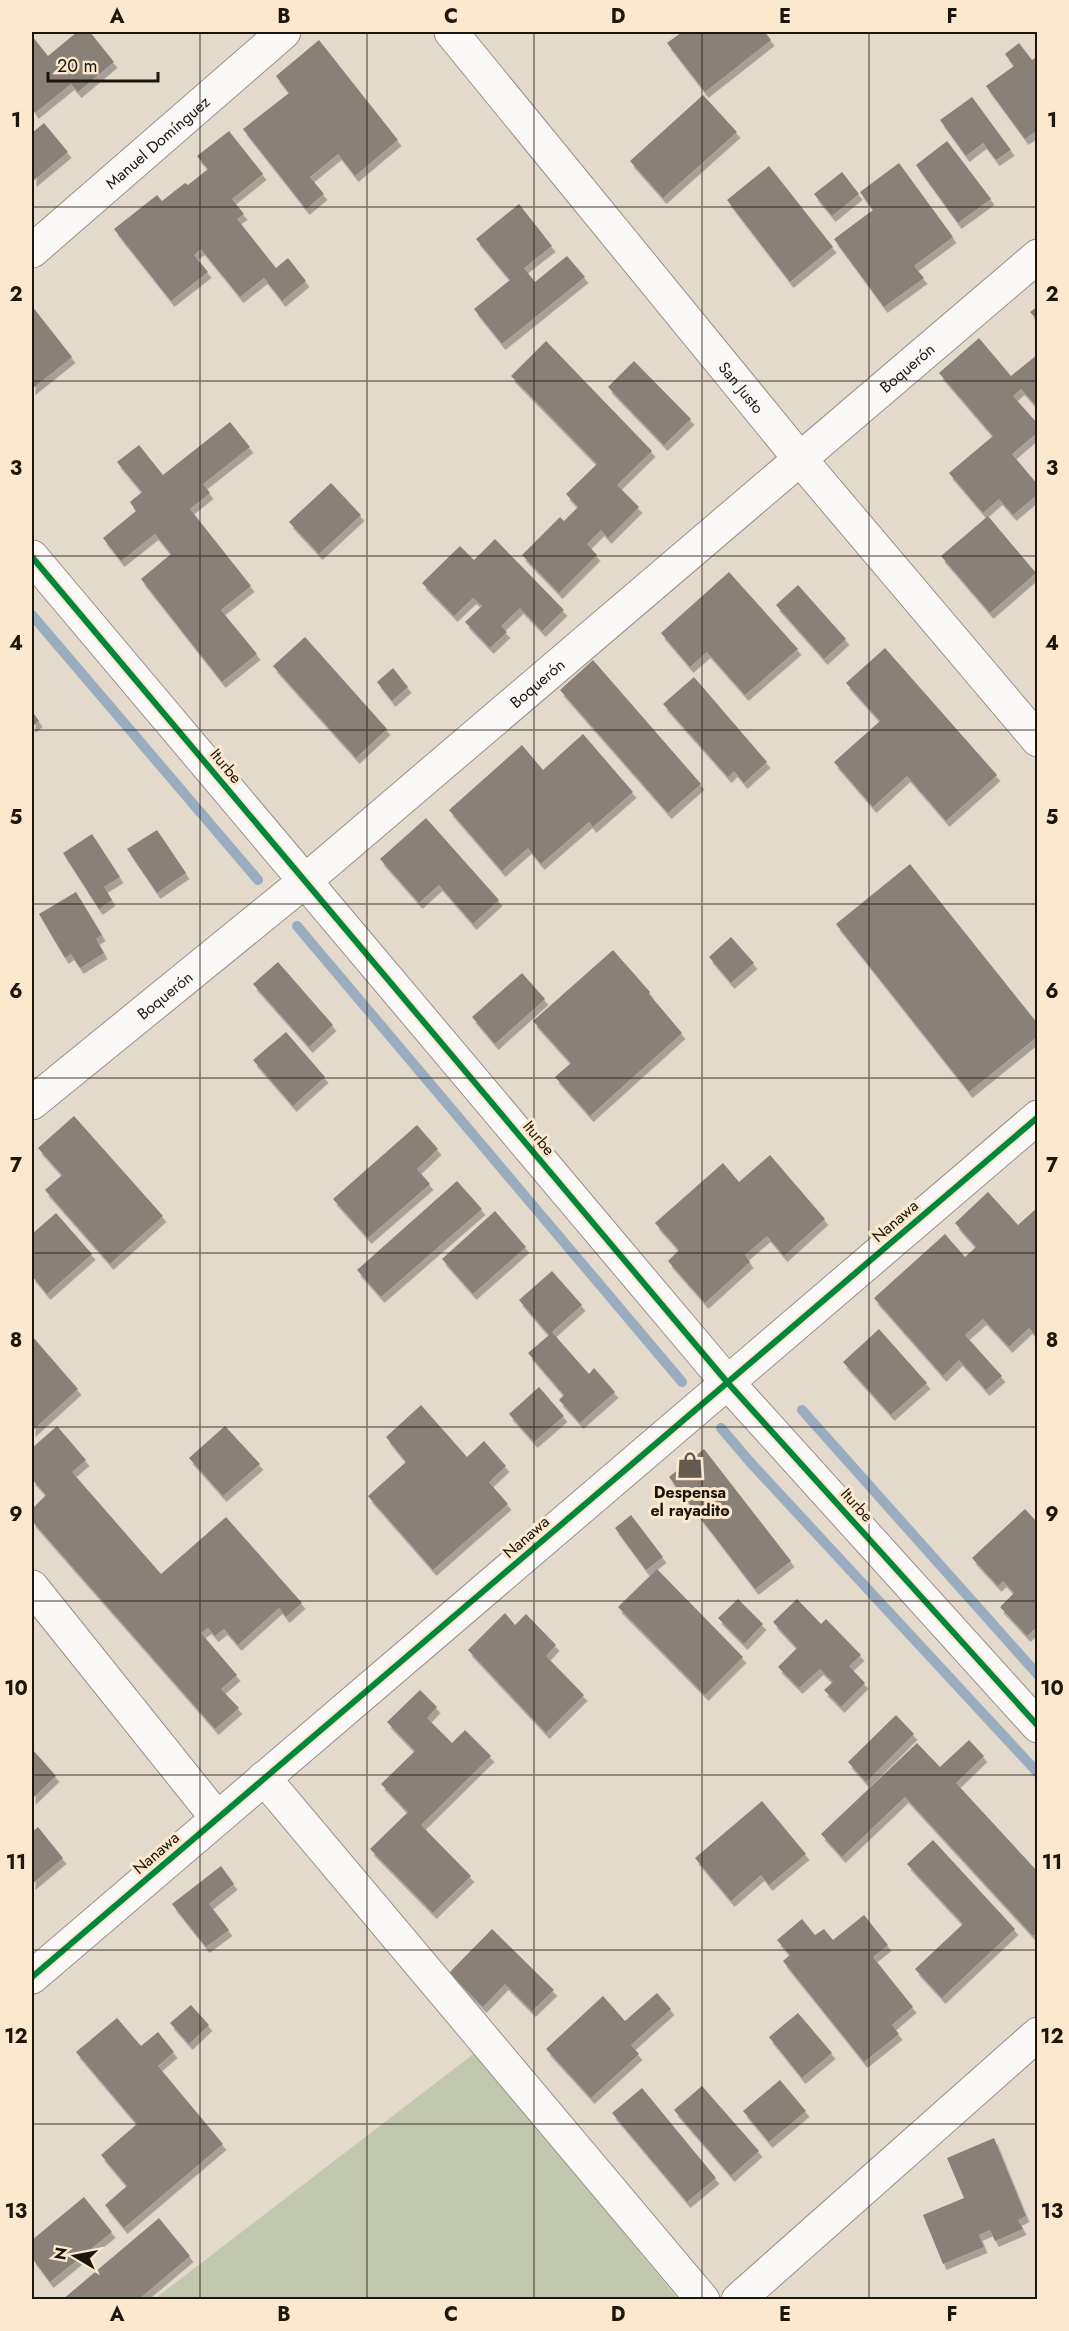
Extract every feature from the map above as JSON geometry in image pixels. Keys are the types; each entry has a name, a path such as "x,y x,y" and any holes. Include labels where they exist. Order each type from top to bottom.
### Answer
{"street":[{"name":"Manuel Domínguez","path":"32,252 284,32"},
{"name":"San Justo","path":"451,32 800,459 1038,740"},
{"name":"Boquerón","path":"32,1103 305,881 1038,256"},
{"name":"Iturbe","path":"32,557 727,1382 1038,1726"},
{"name":"Nanawa","path":"32,1977 1038,1117"},
{"path":"32,1587 218,1818"},
{"path":"264,1778 703,2300"},
{"path":"738,2300 1038,2034"}],"green space":[{"path":"476,2052 678,2299 153,2300"}],"building":[{"path":"77,32 90,32 114,62 78,92 71,84 35,113 32,108 32,36 48,56"},
{"path":"682,32 765,32 771,40 705,92 667,43"},
{"path":"319,40 398,140 355,176 338,154 310,177 324,194 306,209 243,129 289,93 276,76"},
{"path":"1019,43 1032,60 1038,56 1038,130 1025,139 986,86 1014,66 1005,54"},
{"path":"703,95 737,132 663,198 630,161"},
{"path":"972,97 1011,150 996,160 983,143 966,156 940,120"},
{"path":"44,123 68,152 33,181 32,133"},
{"path":"229,131 263,174 232,199 244,214 237,219 276,268 288,258 306,281 282,301 264,278 240,297 201,249 194,255 208,272 171,301 114,229 157,195 162,201 208,169 197,156"},
{"path":"947,141 991,199 958,223 916,165"},
{"path":"899,163 953,237 914,266 924,278 884,307 834,239 873,210 860,192"},
{"path":"769,166 833,247 790,282 727,200"},
{"path":"842,172 859,194 832,216 814,194"},
{"path":"519,204 552,246 524,268 535,282 567,256 585,277 502,344 474,309 510,280 476,239"},
{"path":"32,306 72,357 32,389"},
{"path":"1038,306 1038,321 1030,312"},
{"path":"979,338 1011,376 1038,354 1038,408 1021,389 1013,396 1038,424 1038,432 1012,454 1038,485 1038,494 1013,515 999,499 983,513 949,473 993,436 939,373"},
{"path":"546,341 652,451 617,485 639,507 608,538 601,530 587,544 597,555 559,593 522,555 560,517 564,521 578,507 566,494 597,464 511,376"},
{"path":"634,361 691,419 664,445 608,387"},
{"path":"230,422 250,447 203,484 210,493 190,509 251,586 221,610 257,654 222,682 141,579 171,554 155,534 121,561 103,538 136,511 130,502 142,492 117,462 139,445 163,475"},
{"path":"331,483 361,515 319,554 289,522"},
{"path":"988,516 1036,573 990,613 941,556"},
{"path":"495,539 564,610 542,631 520,608 501,626 507,632 490,648 465,622 482,606 473,598 454,616 422,583 460,546 474,560"},
{"path":"729,572 798,649 745,695 707,652 690,667 661,633"},
{"path":"798,585 846,639 824,659 776,605"},
{"path":"305,637 387,729 356,758 273,666"},
{"path":"885,648 997,775 946,821 907,776 873,807 834,762 880,721 846,683"},
{"path":"593,660 701,784 668,813 560,690"},
{"path":"393,668 408,687 392,701 377,682"},
{"path":"694,677 767,762 744,783 734,771 728,777 663,704"},
{"path":"32,711 39,721 32,727"},
{"path":"583,734 633,792 593,827 589,822 541,864 528,848 502,871 449,810 522,745 543,770"},
{"path":"426,818 499,900 473,924 439,885 419,903 380,859"},
{"path":"157,830 186,873 157,893 127,849"},
{"path":"92,834 120,877 104,887 112,900 99,909 63,853"},
{"path":"910,864 1038,1024 1038,1036 969,1092 836,924"},
{"path":"76,892 102,935 96,939 104,953 80,968 71,954 65,958 39,914"},
{"path":"731,937 754,963 731,983 709,957"},
{"path":"613,950 682,1033 590,1116 555,1077 571,1063 533,1021"},
{"path":"278,962 333,1025 309,1047 253,984"},
{"path":"522,973 545,999 495,1044 472,1017"},
{"path":"286,1032 325,1077 293,1106 253,1060"},
{"path":"74,1116 163,1216 110,1264 45,1190 62,1175 38,1148"},
{"path":"417,1125 438,1149 417,1169 430,1184 368,1238 333,1199"},
{"path":"770,1155 825,1219 784,1256 767,1236 745,1255 750,1262 705,1303 668,1261 679,1250 655,1223 723,1163 739,1182"},
{"path":"457,1181 482,1209 381,1297 357,1270"},
{"path":"988,1192 1018,1225 1038,1207 1038,1338 1029,1328 1009,1347 983,1319 965,1335 1002,1376 986,1390 959,1360 943,1376 874,1298 945,1234 965,1257 976,1247 955,1223"},
{"path":"495,1211 526,1247 473,1294 442,1259"},
{"path":"56,1213 92,1254 47,1294 32,1276 32,1234"},
{"path":"552,1271 582,1305 552,1332 589,1374 594,1368 615,1392 580,1423 559,1400 564,1395 528,1353 549,1335 519,1300"},
{"path":"879,1329 927,1383 891,1415 843,1362"},
{"path":"32,1336 78,1389 32,1431"},
{"path":"539,1387 564,1416 534,1442 509,1414"},
{"path":"421,1405 467,1457 484,1441 506,1466 489,1482 508,1504 433,1570 368,1496 406,1462 386,1437"},
{"path":"57,1426 86,1460 72,1472 161,1574 226,1517 302,1603 286,1617 279,1608 238,1645 224,1629 215,1636 208,1628 201,1633 237,1675 221,1689 239,1708 215,1729 32,1521 32,1509 46,1495 32,1479 32,1448"},
{"path":"225,1426 260,1464 223,1496 189,1458"},
{"path":"704,1449 791,1561 755,1589 669,1477"},
{"path":"1025,1509 1038,1523 1038,1626 1027,1636 1000,1607 1014,1593 1003,1581 998,1586 972,1558"},
{"path":"631,1515 663,1557 646,1570 615,1528"},
{"path":"657,1569 743,1657 705,1695 618,1607"},
{"path":"738,1599 763,1624 744,1644 718,1618"},
{"path":"797,1599 821,1624 826,1619 861,1655 849,1666 865,1683 841,1707 824,1690 833,1682 820,1669 799,1688 778,1667 797,1648 773,1622"},
{"path":"505,1613 515,1625 526,1614 556,1645 546,1656 584,1695 546,1733 468,1650"},
{"path":"420,1690 437,1707 427,1718 452,1743 465,1730 491,1756 421,1825 471,1876 433,1913 370,1849 408,1812 381,1784 415,1751 387,1722"},
{"path":"896,1715 914,1734 866,1782 848,1762"},
{"path":"969,1740 984,1756 956,1783 1038,1872 1038,1932 1033,1936 905,1797 842,1857 821,1834 917,1743 940,1767"},
{"path":"32,1749 56,1776 32,1799"},
{"path":"762,1801 806,1854 769,1885 761,1875 731,1901 695,1858"},
{"path":"38,1827 63,1858 32,1884 32,1832"},
{"path":"933,1840 1015,1929 942,1998 915,1969 963,1924 907,1864"},
{"path":"221,1866 234,1884 209,1904 229,1930 206,1947 172,1904"},
{"path":"864,1915 888,1945 873,1957 913,2007 892,2025 899,2034 864,2062 783,1961 790,1955 777,1940 802,1919 815,1935 824,1929 833,1940"},
{"path":"492,1929 554,1990 532,2011 505,1984 483,2007 449,1973"},
{"path":"657,1993 671,2009 631,2045 639,2054 591,2098 546,2049 603,1996 625,2021"},
{"path":"191,2005 209,2025 189,2044 170,2023"},
{"path":"798,2013 832,2053 802,2078 769,2037"},
{"path":"117,2018 141,2046 158,2032 174,2052 158,2066 223,2144 124,2228 105,2205 127,2186 101,2155 137,2124 76,2052"},
{"path":"780,2080 806,2111 769,2142 743,2111"},
{"path":"702,2086 759,2151 731,2176 674,2110"},
{"path":"642,2088 716,2178 687,2202 612,2113"},
{"path":"994,2138 1026,2216 1018,2220 1023,2229 995,2241 990,2230 979,2235 984,2247 943,2264 923,2215 964,2198 947,2158"},
{"path":"84,2197 112,2232 50,2282 32,2258 32,2240"},
{"path":"159,2218 190,2256 138,2300 62,2300"}],"waterway":[{"path":"32,615 258,880"},
{"path":"297,926 682,1382"},
{"path":"802,1410 1038,1675"},
{"path":"721,1428 1038,1773"}],"cycle path":[{"path":"32,557 727,1382 1038,1726"},
{"path":"32,1977 1038,1117"}],"place":[{"name":"Despensa el rayadito","path":"690,1465"}]}
